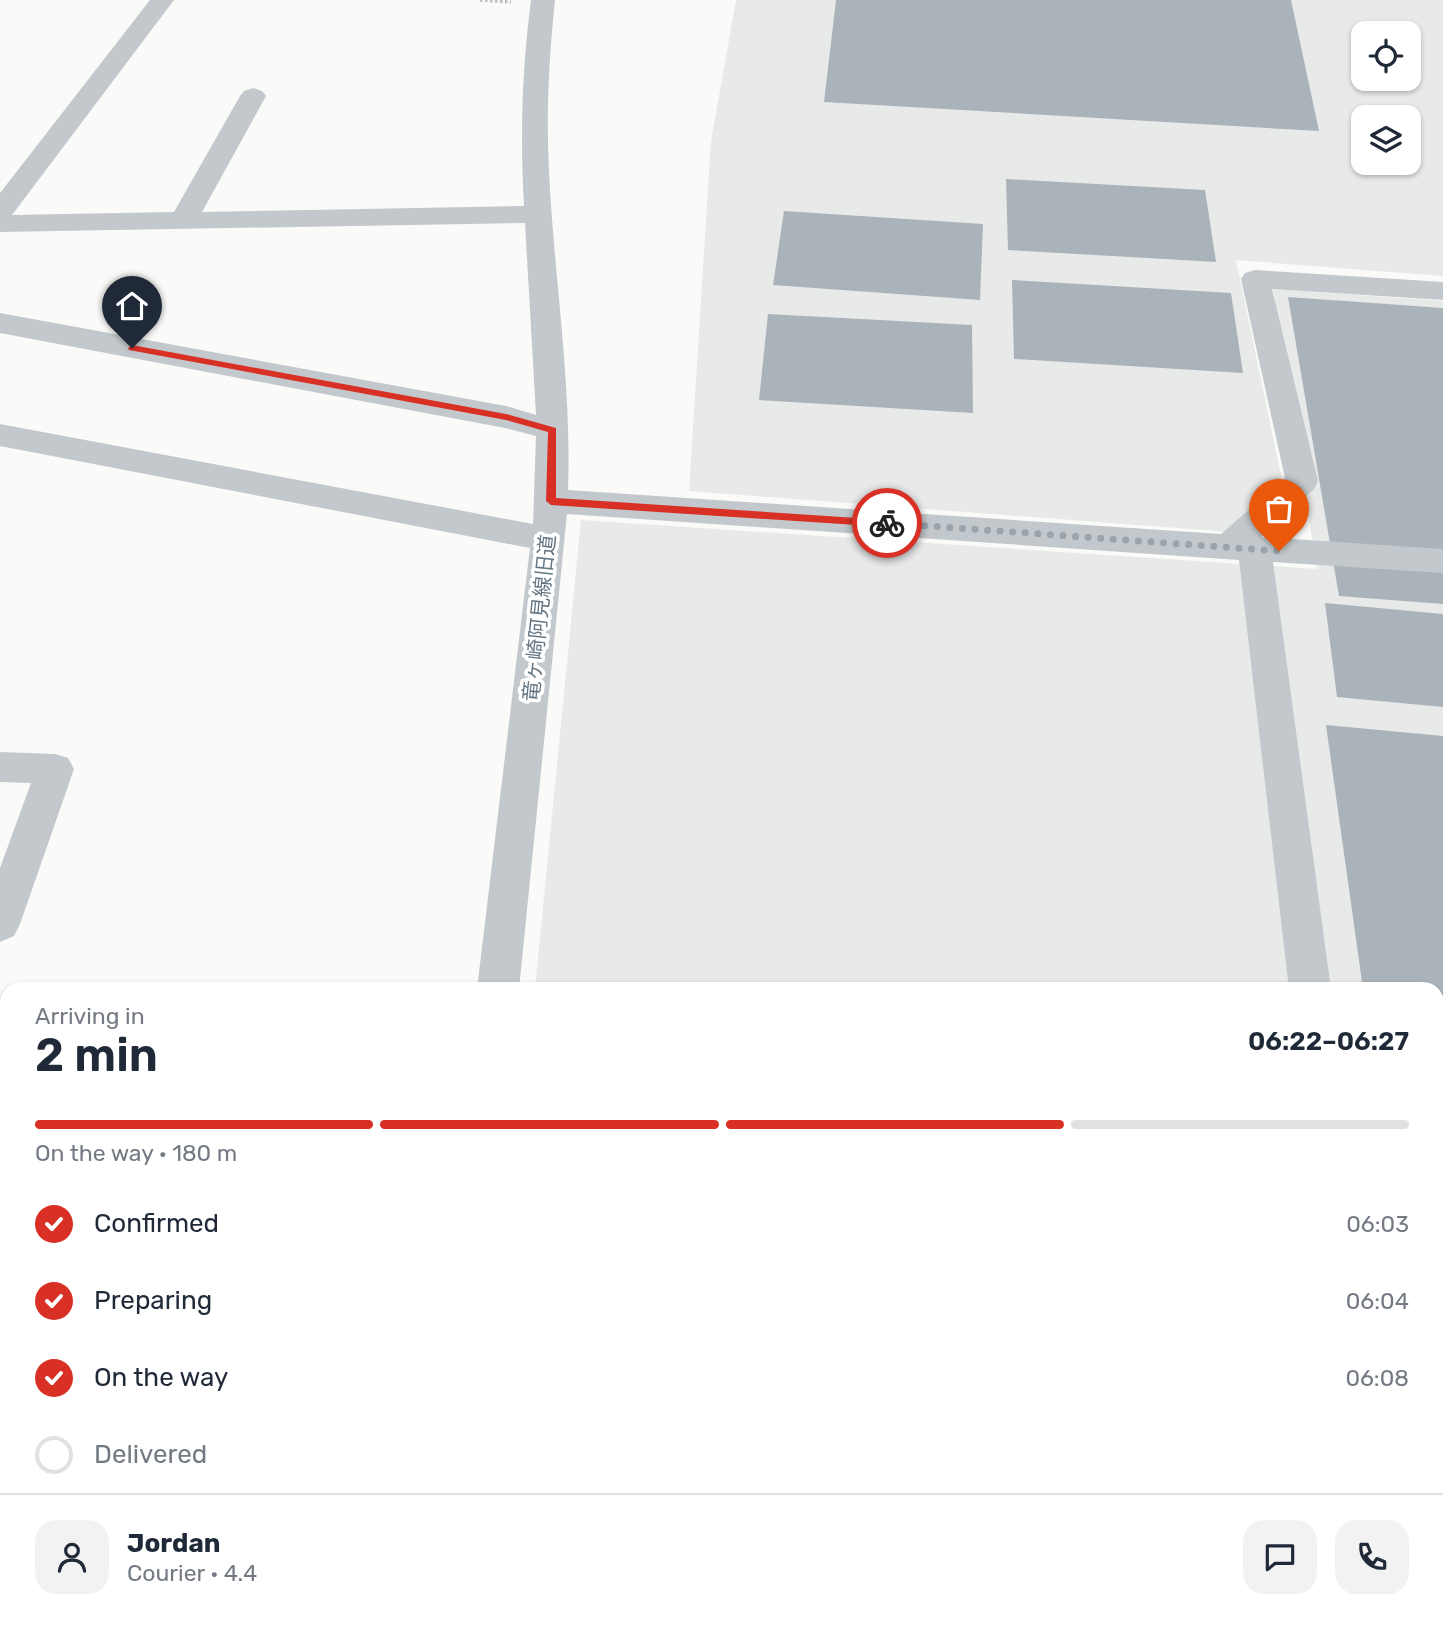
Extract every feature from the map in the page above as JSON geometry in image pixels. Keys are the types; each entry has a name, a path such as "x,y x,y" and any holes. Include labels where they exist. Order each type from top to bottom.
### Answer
{"street":[{"path":"0,212 162,0"},
{"name":"竜ヶ崎阿見線旧道","path":"499,982 551,501 553,403 538,214 535,90 537,37 543,0"},
{"path":"182,222 253,96"},
{"path":"0,223 538,214"},
{"path":"1241,549 1303,481 1255,279 1443,291"},
{"path":"0,323 506,417 552,430"},
{"path":"0,435 548,539"},
{"path":"551,501 1443,561"},
{"path":"1241,549 1309,982"},
{"path":"0,767 55,769 0,924"}],"shaded area":[{"path":"736,0 1443,0 1443,276 1236,260 1294,537 689,491 711,141"},
{"path":"1273,289 1443,301 1443,982 536,982 581,520 1317,569"}],"building":[{"path":"836,0 1291,0 1319,131 824,102"},
{"path":"1006,179 1205,190 1216,262 1008,250"},
{"path":"784,211 983,224 980,300 773,285"},
{"path":"1012,280 1231,293 1243,373 1014,359"},
{"path":"1288,297 1443,308 1443,604 1339,596"},
{"path":"768,314 972,325 973,413 759,400"},
{"path":"1325,603 1443,614 1443,707 1337,697"},
{"path":"1326,725 1443,736 1443,982 1362,982"}],"way so far":[{"path":"887,523 1279,551"}],"route":[{"path":"132,348 506,417 552,430 551,501 887,523"}]}
